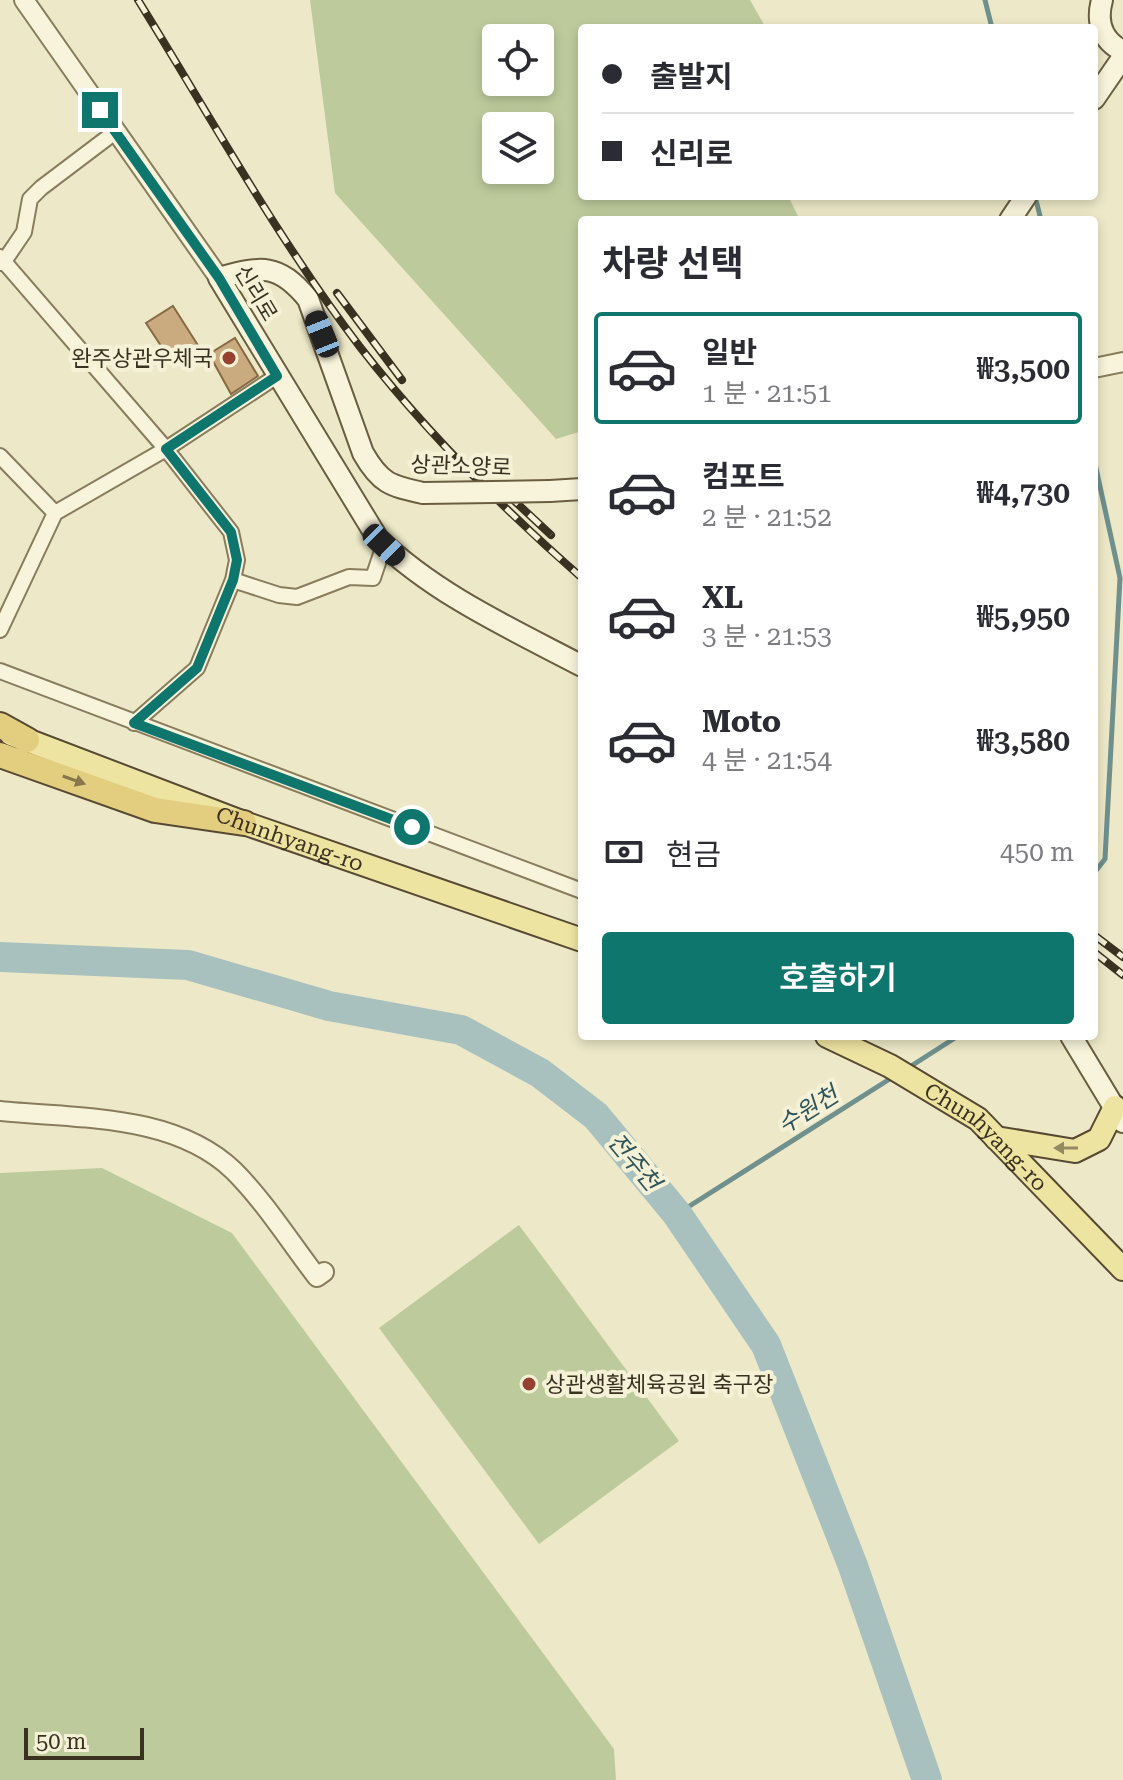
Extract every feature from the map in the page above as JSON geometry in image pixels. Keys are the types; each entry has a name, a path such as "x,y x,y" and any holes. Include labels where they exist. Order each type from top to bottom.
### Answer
{"highway":[{"path":"0,728 27,740"},
{"path":"0,755 155,810 244,823"}],"main road":[{"path":"1102,0 1098,12 1100,27 1106,38 1123,51"},
{"path":"1098,93 1123,57"},
{"name":"상관소양로","path":"219,278 243,271 274,270 293,281 308,299 363,453 375,474 391,486 423,493 578,489"},
{"name":"신리로","path":"219,278 358,508 384,545 413,570 467,605 578,664"},
{"name":"Chunhyang-ro","path":"27,740 244,823 578,939"},
{"name":"Chunhyang-ro","path":"835,1040 890,1066 978,1119 1123,1267"},
{"path":"996,1138 1075,1151 1099,1139 1119,1114 1074,1040"}],"street":[{"name":"신리로","path":"24,0 219,278"},
{"path":"115,132 30,199 24,232 2,260 166,449 231,532 237,560 233,580 197,668 134,723"},
{"path":"1098,367 1123,362"},
{"path":"0,630 55,513 166,449 277,376"},
{"path":"0,456 55,513"},
{"path":"233,580 279,595 297,597 349,577 373,578 384,545"},
{"path":"0,671 578,890"},
{"path":"0,1111 112,1121 181,1138 232,1169 317,1277 324,1272"}],"green space":[{"path":"310,0 750,0 764,24 578,24 578,200 790,200 798,216 578,216 578,432 556,439 335,193"},
{"path":"102,1168 232,1233 614,1749 616,1780 0,1780 0,1173"},
{"name":"상관생활체육공원 축구장","path":"519,1225 679,1441 539,1544 379,1328"}],"building":[{"path":"173,306 199,347 173,364 146,323"},
{"path":"235,338 258,376 231,394 209,354"}],"waterway":[{"name":"수원천","path":"985,0 991,24"},
{"name":"수원천","path":"1036,200 1040,216"},
{"name":"수원천","path":"1098,477 1120,578 1105,859 1098,868"},
{"name":"전주천","path":"0,957 188,965 329,1006 461,1030 540,1073 596,1116 677,1214 766,1345 853,1566 927,1780"},
{"name":"수원천","path":"908,1068 952,1040"},
{"name":"수원천","path":"677,1214 896,1075"}],"railway":[{"path":"138,0 272,220 360,347 465,468 578,574"},
{"path":"337,293 402,380"},
{"path":"507,494 551,535"},
{"path":"1098,938 1123,957"},
{"path":"1098,955 1123,975"}],"place":[{"name":"완주상관우체국","path":"229,358"},
{"name":"상관생활체육공원 축구장","path":"529,1384"}],"route":[{"path":"100,110 219,278 277,376 166,449 231,532 237,560 233,580 197,668 134,723 412,827"}]}
